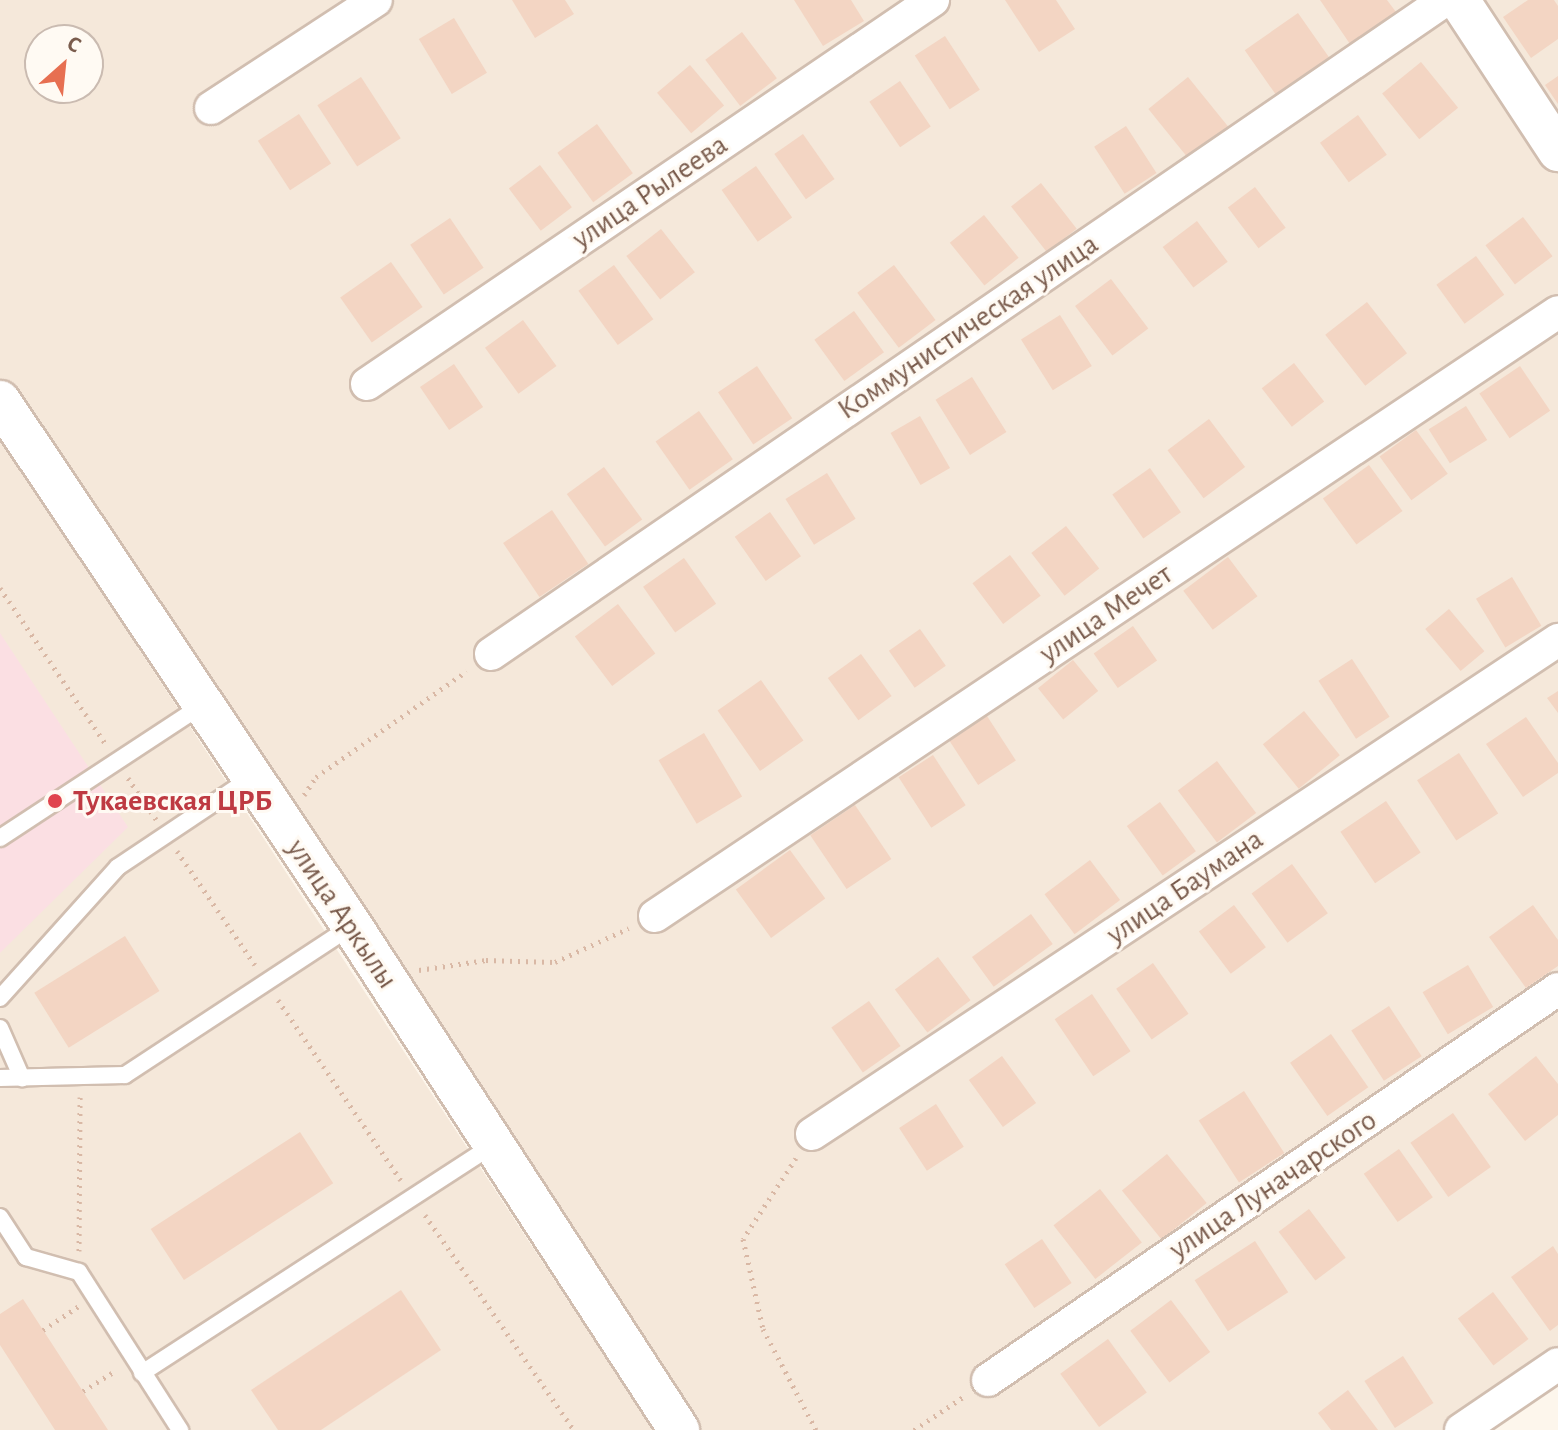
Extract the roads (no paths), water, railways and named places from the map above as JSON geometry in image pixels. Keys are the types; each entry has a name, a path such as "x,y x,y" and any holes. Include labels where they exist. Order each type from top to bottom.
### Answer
{"street":[{"path":"211,108 376,0"},
{"name":"улица Рылеева","path":"367,384 933,0"},
{"name":"Коммунистическая улица","path":"491,654 1445,0"},
{"path":"1459,0 1558,151"},
{"name":"улица Мечет","path":"655,916 1558,312"},
{"name":"улица Аркылы","path":"0,401 201,706 352,926 679,1430"},
{"name":"улица Баумана","path":"812,1134 1558,640"},
{"name":"улица Луначарского","path":"988,1380 1558,989"},
{"path":"1461,1430 1558,1364"}],"lane":[{"path":"0,838 201,706"},
{"path":"0,998 118,867 251,778"},
{"path":"0,1078 125,1075 352,926"},
{"path":"0,1028 22,1078"},
{"path":"138,1366 494,1145"},
{"path":"0,1217 26,1257 79,1272 180,1430"}],"place":[{"name":"Тукаевская ЦРБ","path":"55,801"}]}
